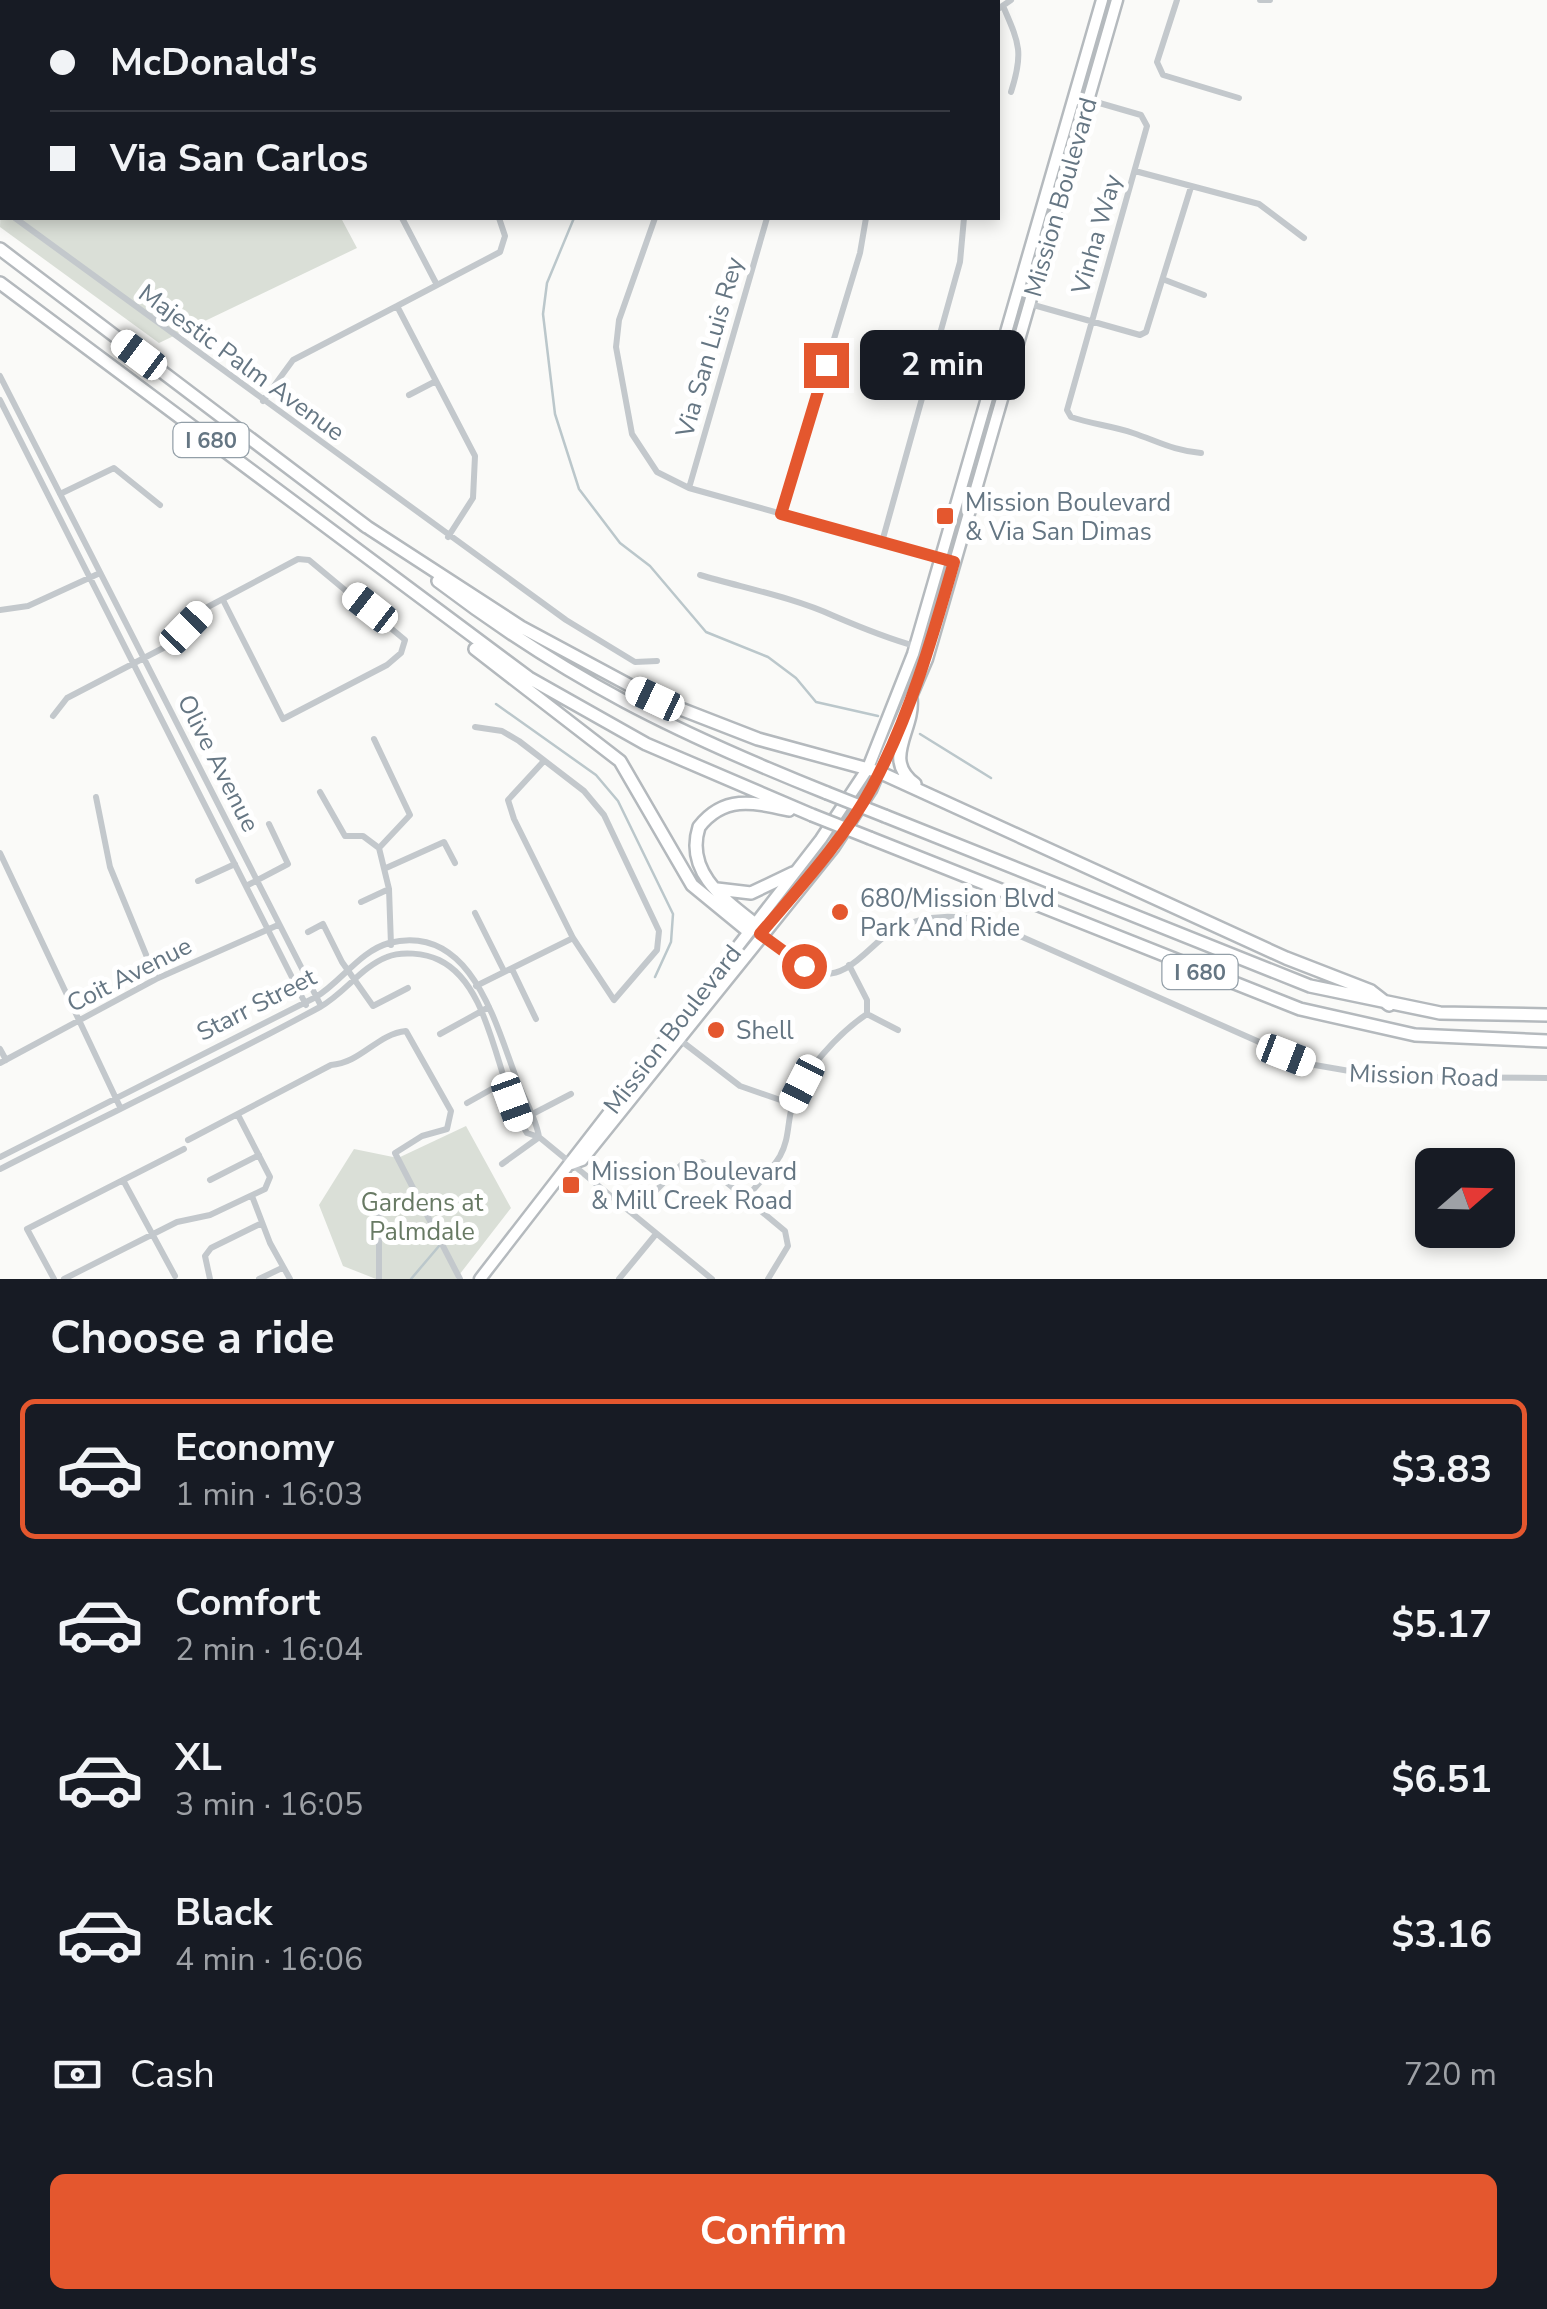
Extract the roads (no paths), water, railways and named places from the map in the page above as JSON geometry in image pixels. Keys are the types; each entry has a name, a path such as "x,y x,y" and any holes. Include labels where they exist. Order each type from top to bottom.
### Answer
{"highway":[{"name":"I 680","path":"0,250 500,628 598,690 686,735 1263,970 1326,991 1456,1014 1547,1016"},
{"name":"I 680","path":"0,283 514,669 661,752 1300,1010 1415,1035 1547,1041"},
{"path":"364,525 521,627 616,680 724,728 873,770 1286,958 1370,990 1389,1004"},
{"path":"420,599 507,676 620,761 692,885 754,929"},
{"path":"911,698 900,762 906,777 931,796"},
{"path":"754,929 712,888 694,852 699,826 707,816 738,802 812,815"},
{"path":"712,888 751,893 793,874"}],"main road":[{"name":"Mission Boulevard","path":"571,1164 582,1160 680,1040 793,874 873,770 941,559 1102,0"},
{"name":"Mission Boulevard","path":"480,1279 571,1164 574,1153 754,929 834,847 911,698 1117,0"}],"street":[{"path":"1011,0 1000,8 1019,44 1021,61 1011,92"},
{"path":"1177,0 1157,62 1163,75 1239,98"},
{"path":"1260,0 1270,0"},
{"name":"Vinha Way","path":"1089,100 1141,115 1147,126 1067,410 1071,417 1130,432 1171,450 1201,453"},
{"path":"1135,172 1258,204 1304,238"},
{"path":"1029,304 1140,335 1146,332 1191,187"},
{"name":"Majestic Palm Avenue","path":"18,220 448,537 616,652 635,662 657,661"},
{"path":"403,220 437,286"},
{"path":"263,401 293,360 500,252 506,236 500,220"},
{"path":"654,220 619,320 616,347 632,434 656,472 689,488 954,562"},
{"name":"Via San Luis Rey","path":"689,488 766,220"},
{"path":"781,514 860,253 866,220"},
{"path":"882,542 960,262 964,220"},
{"path":"1165,280 1204,295"},
{"path":"397,306 475,456 473,498 448,537"},
{"name":"Olive Avenue","path":"0,376 320,1006"},
{"path":"409,395 436,381"},
{"name":"Olive Avenue","path":"0,400 310,1012"},
{"path":"50,498 114,468 160,504"},
{"path":"53,716 67,698 169,645 202,610 298,559 310,560 405,640 401,653 387,665 283,719 223,600"},
{"path":"0,610 28,606 100,573"},
{"path":"700,576 748,592 764,593 834,616 871,635 915,646"},
{"path":"476,727 502,730 568,776 604,815 659,931 657,950 614,1000 573,938 508,800 543,762"},
{"path":"374,740 410,814 379,848"},
{"path":"320,792 345,836 363,836 379,848 389,889 392,954 420,954 441,960 469,991 496,1046 519,1122 527,1134 539,1137 712,1279"},
{"path":"96,797 110,867 156,979"},
{"path":"246,886 288,864 268,824"},
{"path":"386,868 444,842 455,863"},
{"path":"0,853 120,1107"},
{"path":"198,881 235,864"},
{"path":"361,902 389,889"},
{"path":"474,914 536,1020"},
{"name":"Mission Road","path":"849,965 882,937 911,922 940,916 970,918 995,925 1309,1064 1372,1077 1547,1078"},
{"name":"Coit Avenue","path":"3,1062 156,979 278,924"},
{"path":"308,932 323,924 374,1006 408,988"},
{"path":"754,929 816,972 849,965 866,1000 867,1014"},
{"path":"469,991 573,938"},
{"path":"391,942 446,951 478,985 539,1137"},
{"name":"Starr Street","path":"0,1157 316,998 366,954 391,942"},
{"name":"Starr Street","path":"0,1169 310,1012 392,954"},
{"path":"440,1034 490,1007"},
{"path":"867,1014 898,1030"},
{"path":"746,1198 779,1156 790,1133 792,1104 849,1026 867,1014"},
{"path":"188,1140 332,1065 356,1060 399,1031 412,1037 452,1111 447,1129 422,1136 395,1153 460,1279"},
{"path":"680,1040 740,1086 792,1104"},
{"path":"0,1049 3,1062"},
{"path":"468,1103 515,1076"},
{"path":"519,1122 571,1094"},
{"path":"64,1279 151,1235 252,1196 271,1183 238,1115"},
{"path":"502,1164 539,1137"},
{"path":"54,1279 26,1229 184,1149"},
{"path":"210,1180 258,1155"},
{"path":"633,1214 690,1160 702,1162 789,1239 768,1279"},
{"path":"122,1180 175,1276"},
{"path":"252,1196 290,1279"},
{"path":"379,1279 379,1214 418,1200"},
{"path":"210,1279 205,1256 211,1248 262,1223"},
{"path":"619,1279 656,1234"},
{"path":"259,1279 282,1268"}],"waterway":[{"path":"573,220 547,283 543,314 555,414 579,489 620,543 650,566 706,632 768,657 796,678 816,702 878,716"},
{"path":"496,704 596,775 618,801 673,914 671,942 655,977"},
{"path":"920,734 991,778"},
{"path":"444,1240 461,1221"},
{"path":"411,1279 439,1246"}],"place":[{"name":"Mission Boulevard & Via San Dimas","path":"945,516"},
{"name":"680/Mission Blvd Park And Ride","path":"840,912"},
{"name":"Shell","path":"716,1030"},
{"name":"Mission Boulevard & Mill Creek Road","path":"571,1185"}],"park label":[{"name":"Gardens at Palmdale","path":"422,1216"}]}
